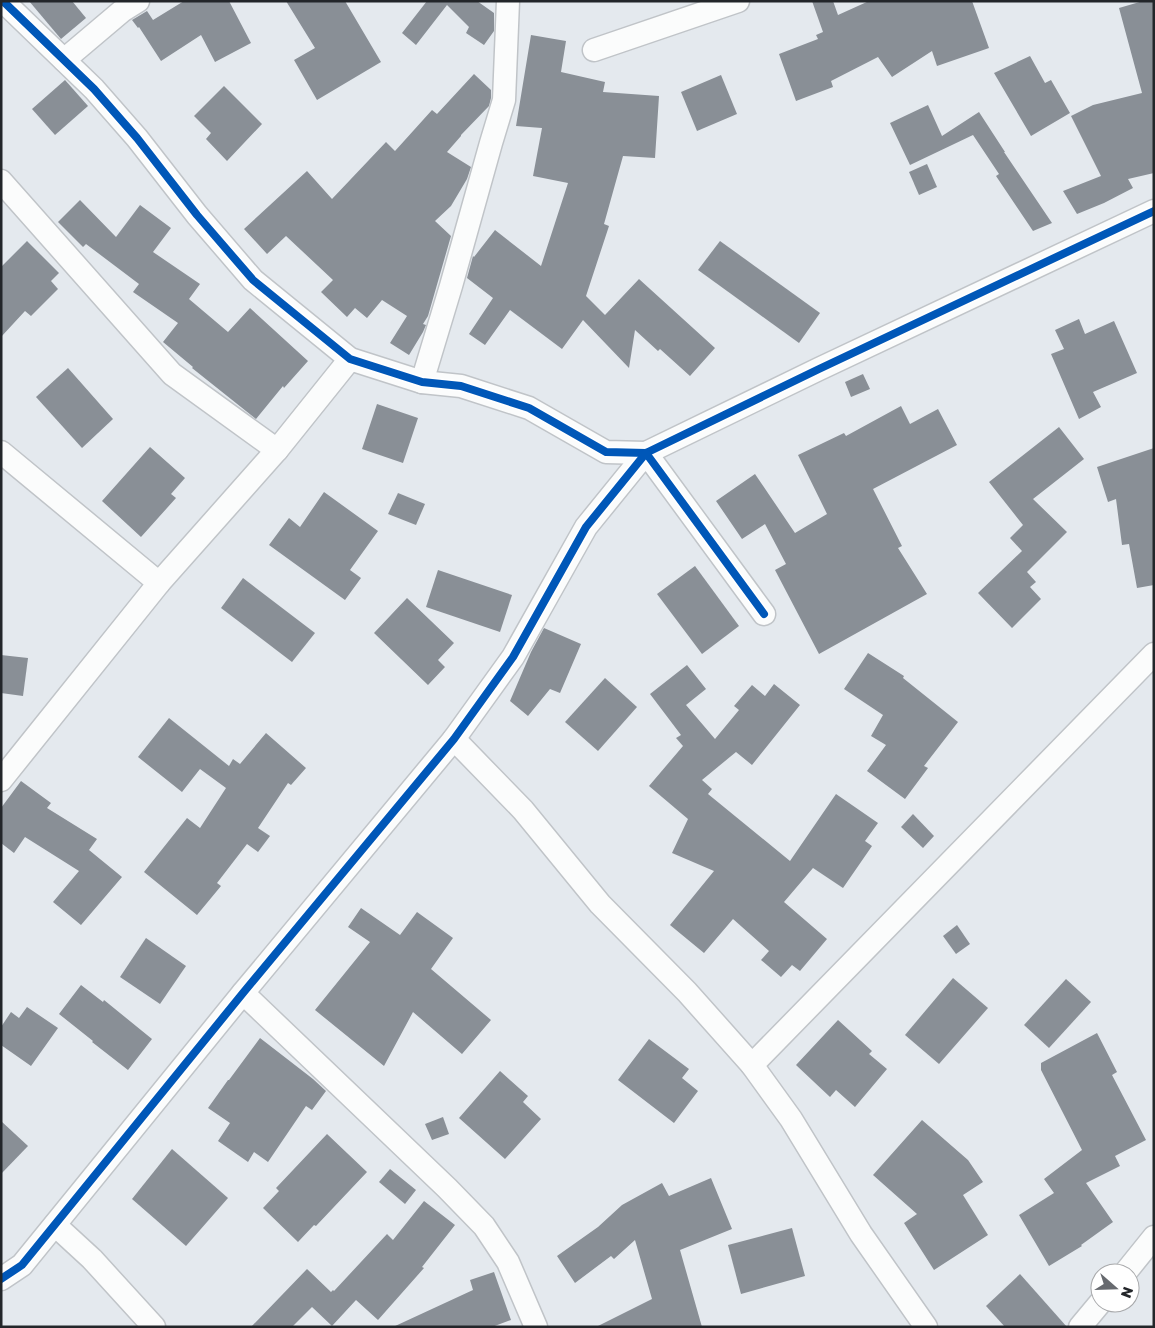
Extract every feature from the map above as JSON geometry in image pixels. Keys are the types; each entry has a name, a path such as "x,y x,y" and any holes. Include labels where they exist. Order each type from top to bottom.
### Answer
{"street":[{"path":"3,1 94,89 137,138 196,215 253,280 350,359 422,382 461,386 530,408 606,452 646,453"},
{"path":"64,60 122,11 138,1"},
{"path":"422,382 504,100 508,1"},
{"path":"594,50 738,1"},
{"path":"1,182 172,374 277,450"},
{"path":"1,1279 22,1265 55,1226 243,992 454,739 513,657 586,527 646,453 1154,211"},
{"path":"1,780 159,583 277,450 350,359"},
{"path":"1,452 159,583"},
{"path":"646,453 764,614"},
{"path":"752,1065 1154,654"},
{"path":"454,739 523,810 600,904 687,992 752,1065 791,1119 861,1234 926,1327"},
{"path":"243,992 484,1226 508,1262 536,1327"},
{"path":"55,1226 92,1259 154,1327"},
{"path":"1132,1263 1154,1237"},
{"path":"1080,1327 1092,1313"}],"building":[{"path":"29,1 72,1 86,18 61,39"},
{"path":"184,1 229,1 251,43 215,62 201,35 161,61 139,27 132,20 147,11 153,20"},
{"path":"286,1 345,1 381,62 317,100 294,60 315,48"},
{"path":"427,1 477,1 494,13 494,31 484,45 466,33 469,27 447,5 416,45 402,33"},
{"path":"812,1 833,1 838,15 869,1 972,1 989,48 937,66 932,51 892,77 878,57 831,81 833,87 796,101 779,54 818,39 816,35 823,32"},
{"path":"1143,1 1154,1 1154,173 1128,179 1133,188 1077,214 1063,191 1101,176 1071,116 1093,105 1142,93 1119,8"},
{"path":"531,35 566,41 561,72 605,82 603,92 659,96 655,158 623,156 604,224 609,226 586,296 605,315 639,279 715,348 690,376 635,330 629,368 583,320 562,349 510,310 485,345 469,334 493,298 467,278 473,256 495,230 541,266 568,183 533,176 542,128 516,126"},
{"path":"1030,56 1045,83 1051,80 1070,113 1031,136 994,73"},
{"path":"474,74 491,90 491,98 489,106 447,152 471,167 467,179 451,206 435,221 451,236 428,316 423,324 426,325 409,355 390,343 407,316 382,300 367,318 355,308 347,317 321,292 333,280 286,236 267,254 244,229 307,171 332,199 386,142 395,151 432,110 437,114"},
{"path":"721,75 737,114 697,131 681,92"},
{"path":"65,80 88,106 55,135 32,109"},
{"path":"224,86 262,124 227,161 206,139 211,133 194,116"},
{"path":"928,105 942,136 979,112 1052,223 1033,231 996,176 999,174 973,135 910,165 890,123"},
{"path":"927,164 937,187 919,195 909,172"},
{"path":"80,200 116,237 140,205 171,228 153,252 200,284 189,299 228,332 250,308 308,361 284,388 283,386 256,419 192,368 163,342 178,323 133,292 139,284 86,244 83,247 58,222"},
{"path":"27,241 59,273 51,281 58,289 31,316 25,311 1,337 1,267"},
{"path":"720,241 820,313 799,343 698,270"},
{"path":"1079,319 1085,334 1114,321 1137,373 1093,392 1101,407 1079,419 1051,354 1064,349 1055,330"},
{"path":"68,368 113,419 82,448 36,397"},
{"path":"863,374 870,389 851,397 845,382"},
{"path":"377,404 418,418 403,463 362,449"},
{"path":"901,406 910,424 938,409 957,445 873,489 902,546 898,548 927,594 819,654 775,570 786,564 765,524 742,539 716,501 755,474 795,533 827,514 798,455 844,433 846,436"},
{"path":"1059,427 1084,459 1033,499 1067,532 1027,572 1036,582 1030,587 1041,599 1012,628 978,593 1022,551 1010,538 1023,525 989,482"},
{"path":"150,447 185,478 171,494 176,498 141,537 102,501"},
{"path":"1154,448 1154,585 1137,588 1129,544 1122,545 1116,499 1108,502 1097,467"},
{"path":"324,492 378,531 350,570 361,578 345,600 269,545 289,518 300,527"},
{"path":"398,493 425,504 416,525 388,514"},
{"path":"695,566 739,626 702,654 657,594"},
{"path":"438,570 512,595 500,632 426,607"},
{"path":"243,578 315,633 292,662 221,608"},
{"path":"407,598 454,643 438,660 445,667 428,685 374,633"},
{"path":"544,628 581,644 560,693 550,689 528,716 510,701 531,652"},
{"path":"868,653 904,676 903,678 958,722 924,766 928,768 905,799 867,771 886,745 871,736 883,715 844,689"},
{"path":"1,655 28,658 23,696 1,693"},
{"path":"687,665 706,689 686,705 715,739 739,710 734,706 752,685 765,696 774,684 800,705 752,765 736,752 702,780 712,789 708,794 790,861 836,794 878,823 865,841 872,846 843,888 813,868 784,902 827,939 800,971 792,965 781,977 761,960 769,951 733,919 704,953 670,925 714,871 672,853 688,819 649,786 683,746 676,738 681,735 650,694"},
{"path":"605,678 637,707 598,751 565,722"},
{"path":"169,718 229,766 233,759 240,764 266,733 306,768 291,785 288,783 258,828 270,836 258,852 247,844 217,883 221,886 197,915 144,872 187,818 200,828 226,788 200,769 182,792 138,757"},
{"path":"21,781 51,803 47,808 97,839 89,850 122,877 81,925 53,902 79,871 25,837 14,853 1,843 1,808"},
{"path":"913,814 934,836 923,848 901,827"},
{"path":"361,908 400,935 417,912 453,938 431,969 491,1020 462,1054 413,1012 384,1066 315,1010 370,942 348,927"},
{"path":"957,925 970,944 956,954 943,936"},
{"path":"146,938 186,966 160,1004 120,977"},
{"path":"953,978 988,1008 939,1064 905,1035"},
{"path":"1066,979 1091,1002 1049,1048 1024,1025"},
{"path":"81,985 103,1002 104,1000 152,1039 128,1070 59,1014"},
{"path":"27,1007 58,1028 31,1066 1,1045 1,1027 11,1012 19,1018"},
{"path":"838,1020 872,1051 869,1054 887,1069 855,1107 836,1090 830,1097 796,1065"},
{"path":"1097,1033 1117,1072 1112,1075 1146,1140 1115,1156 1120,1166 1086,1183 1113,1222 1082,1246 1049,1266 1019,1215 1054,1193 1044,1179 1082,1150 1041,1070 1041,1063"},
{"path":"260,1038 326,1091 312,1110 306,1106 268,1162 254,1152 248,1162 218,1141 230,1123 208,1108"},
{"path":"649,1039 689,1069 682,1078 698,1091 674,1123 618,1080"},
{"path":"500,1071 528,1096 523,1102 541,1119 505,1159 459,1118"},
{"path":"443,1117 449,1134 432,1140 425,1124"},
{"path":"922,1120 968,1160 983,1182 963,1195 988,1235 934,1270 904,1223 917,1214 873,1175"},
{"path":"1,1121 28,1146 1,1174"},
{"path":"327,1134 367,1172 316,1226 314,1225 298,1242 263,1208 279,1191 276,1188"},
{"path":"172,1149 228,1198 186,1246 132,1199"},
{"path":"390,1169 416,1190 405,1204 379,1182"},
{"path":"711,1178 732,1229 680,1250 702,1327 596,1327 652,1299 635,1240 614,1259 611,1256 575,1283 557,1256 598,1227 622,1205 662,1183 669,1196"},
{"path":"424,1201 455,1225 422,1267 424,1268 378,1320 356,1300 332,1326 312,1307 292,1327 251,1327 307,1269 331,1292 334,1291 387,1234 393,1240"},
{"path":"792,1228 805,1276 741,1294 728,1245"},
{"path":"494,1272 511,1320 492,1327 393,1327 473,1290 470,1280"},
{"path":"1020,1274 1067,1327 1005,1327 986,1306"}],"cycle path":[{"path":"3,1 94,89 137,138 197,215 253,280 350,359 422,382 461,386 529,408 606,452 646,453 1154,211"},
{"path":"1,1279 22,1265 243,993 454,739 513,657 586,527 646,453 764,614"}]}
